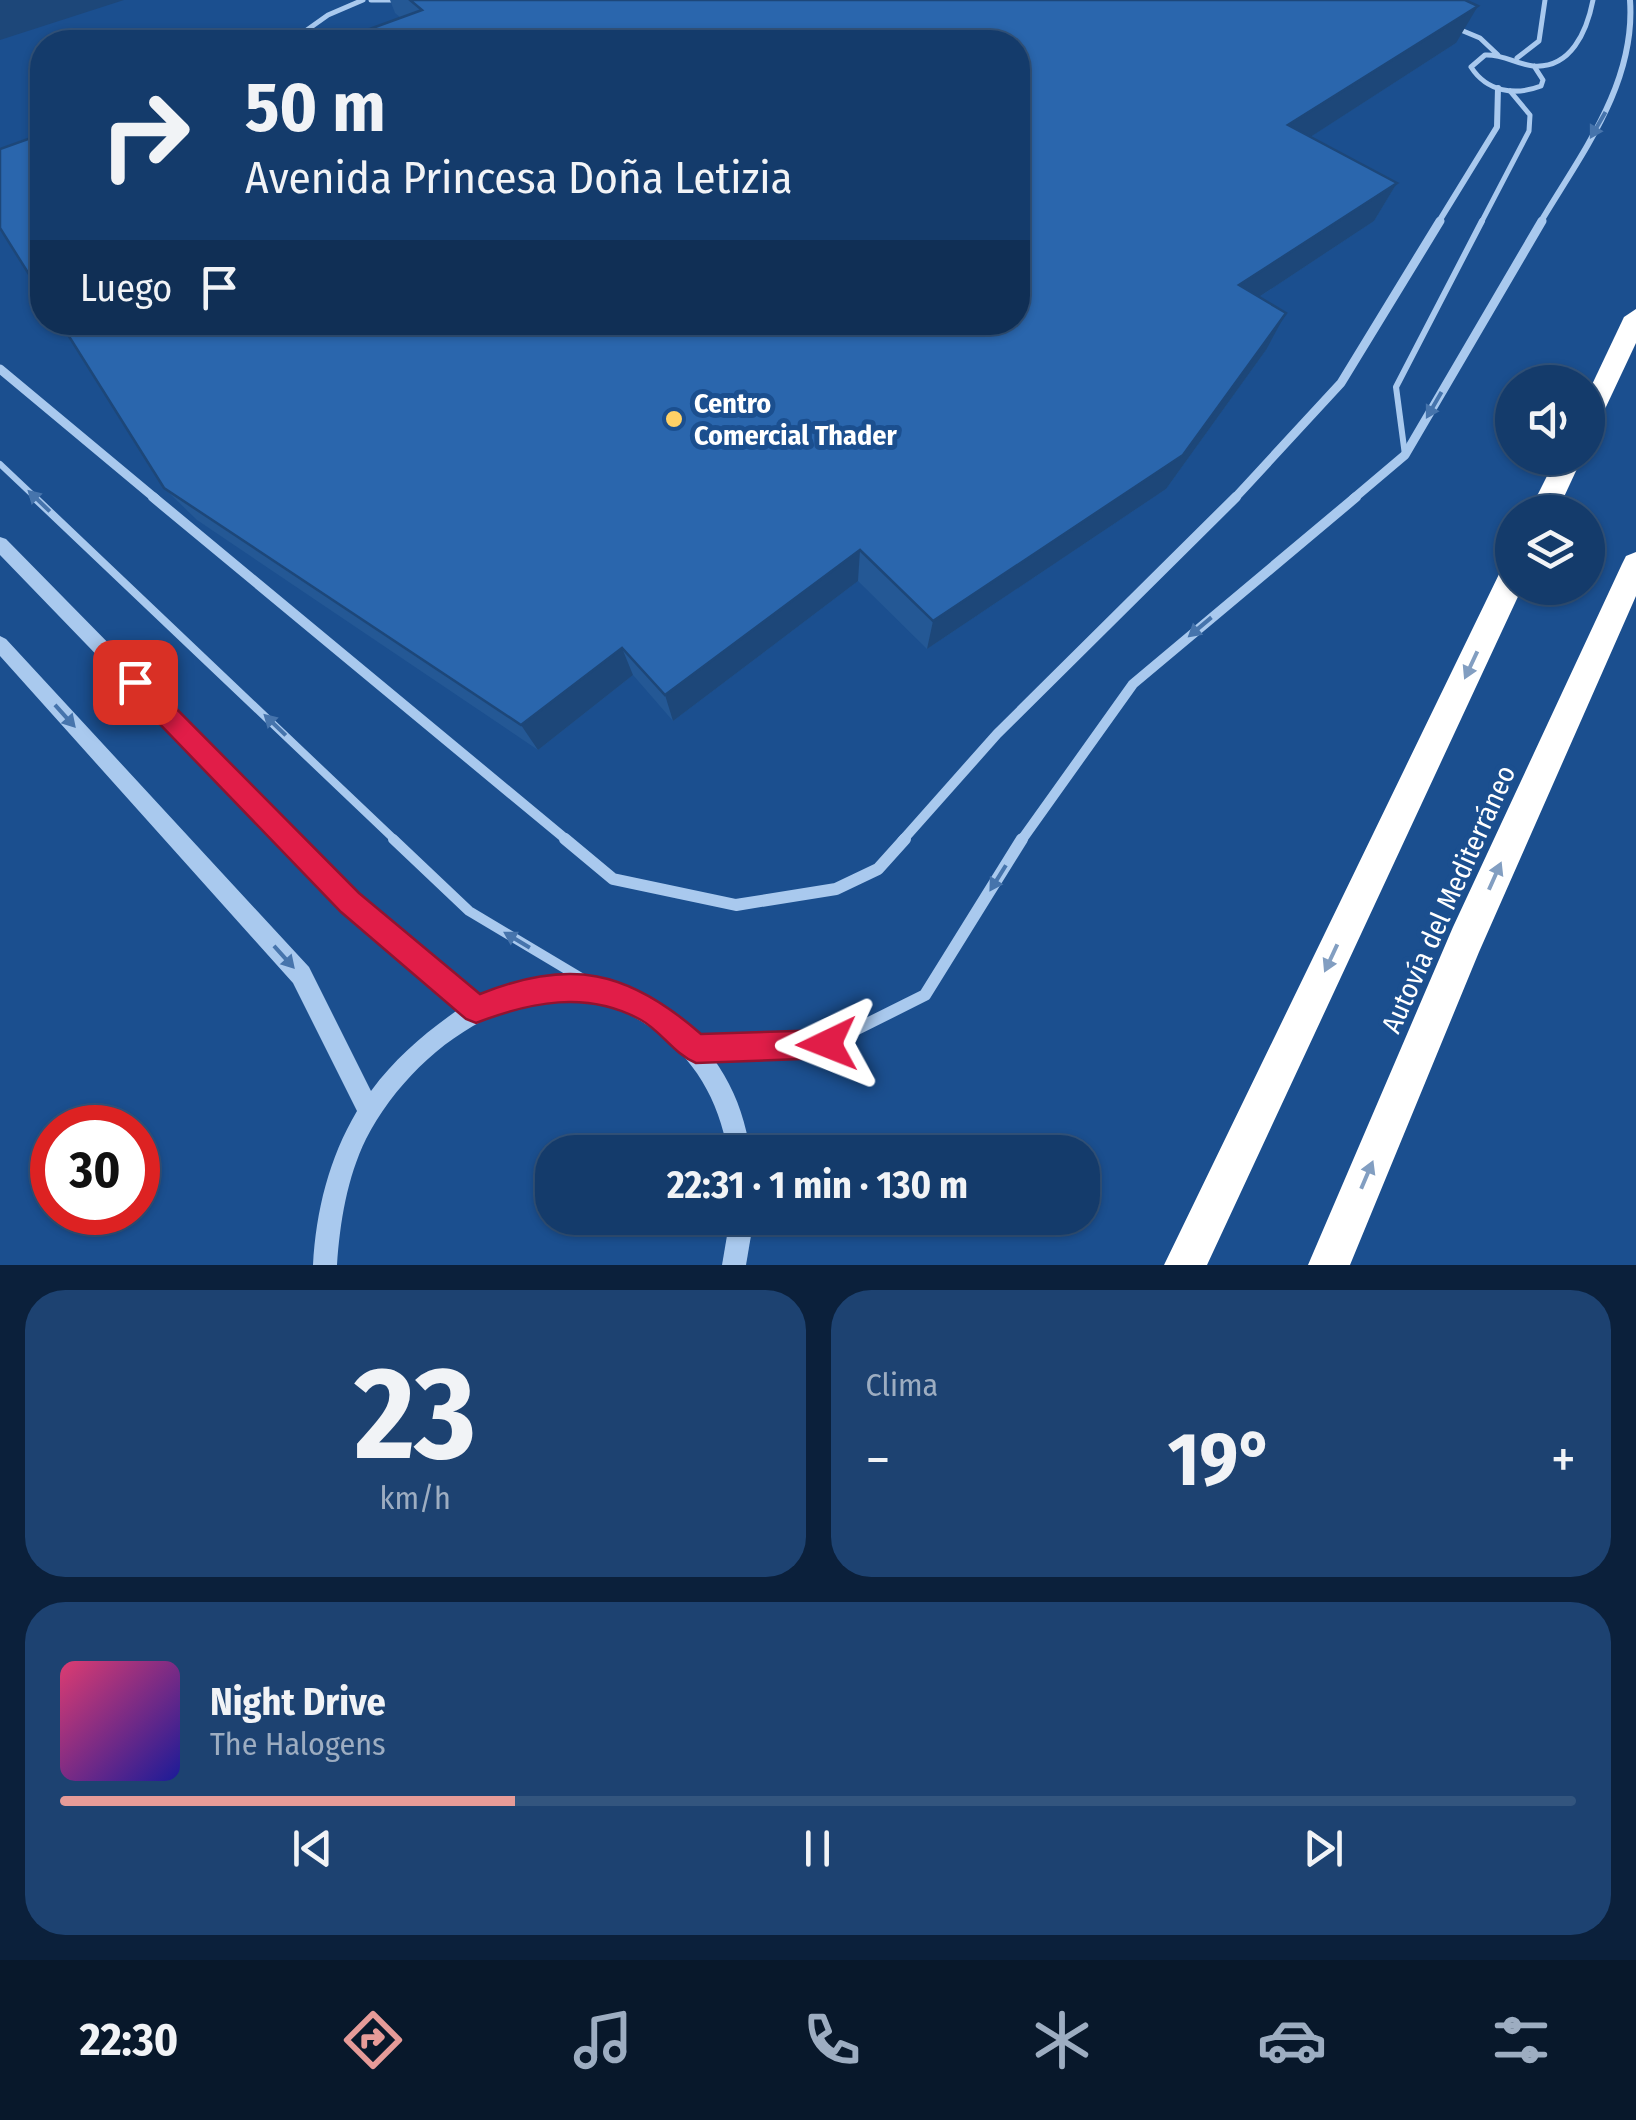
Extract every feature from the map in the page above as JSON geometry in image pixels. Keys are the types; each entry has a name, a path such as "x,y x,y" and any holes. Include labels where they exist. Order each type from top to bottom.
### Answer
{"highway":[{"path":"1605,383 1636,318"},
{"name":"Autovía del Mediterráneo","path":"1329,1265 1466,940 1636,564"},
{"path":"1184,1265 1499,605"}],"street":[{"path":"696,1048 827,1044 925,995 1028,830 1133,684 1404,455 1623,82 1634,25 1630,0"},
{"path":"0,369 613,879 736,905 786,900 836,889 878,869 996,734 1275,458 1341,383 1497,128 1498,88"},
{"path":"0,544 350,903 476,1009"},
{"path":"0,644 301,976 369,1111"},
{"path":"325,1265 327,1226 342,1166 369,1111 418,1051 476,1009 518,993 560,987 601,990 653,1010 696,1048 721,1088 735,1135"},
{"path":"734,1265 739,1235"}],"lane":[{"path":"307,30 328,15 363,0"},
{"path":"371,0 404,0"},
{"path":"1517,58 1538,41 1545,0"},
{"path":"1534,66 1564,58 1579,44 1592,0"},
{"path":"1442,21 1480,38 1498,55"},
{"path":"1478,58 1517,58 1540,73 1541,86 1523,92 1498,88 1478,79 1471,67 1478,58"},
{"path":"1404,455 1396,386 1529,130 1530,115 1510,91"},
{"path":"0,464 469,911 601,990"}],"building":[{"name":"Centro Comercial Thader","path":"410,0 1465,0 1478,6 1288,125 1397,183 1239,285 1286,313 1183,455 933,621 860,550 665,695 622,648 521,725 164,488 68,335 1030,335 1030,30 367,30 422,10"},
{"path":"30,138 30,276 0,228 0,149"}],"place":[{"name":"Centro Comercial Thader","path":"674,419"}],"route":[{"path":"135,682 350,903 476,1009 518,993 560,987 601,990 653,1010 696,1048 827,1044"}]}
